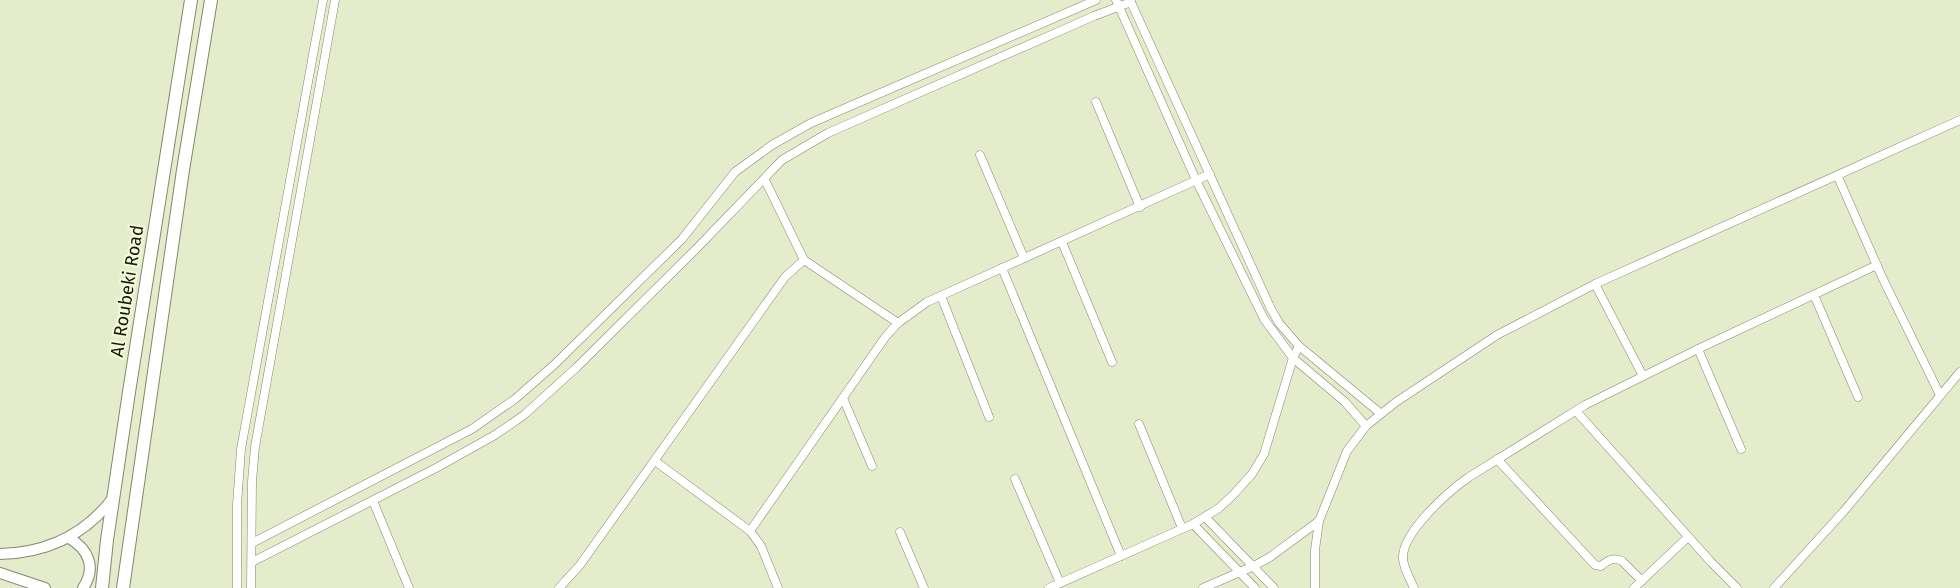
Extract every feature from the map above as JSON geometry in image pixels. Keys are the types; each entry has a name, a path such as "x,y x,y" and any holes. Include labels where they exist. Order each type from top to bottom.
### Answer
{"main road":[{"name":"Al Roubeki Road","path":"102,588 107,540 191,0"},
{"path":"123,588 183,170 211,0"}],"street":[{"path":"237,588 236,504 241,449 323,0"},
{"path":"251,588 252,481 255,447 335,0"},
{"path":"252,542 472,429 515,399 554,364 682,239 735,172 772,145 811,123 1096,0"},
{"path":"252,562 465,452 524,415 577,367 765,180 782,160 823,135 1094,16 1117,4 1130,1 1271,309 1298,346 1380,413"},
{"path":"1117,4 1196,180 1257,307 1272,331 1293,358 1345,402 1366,426"},
{"path":"1096,102 1140,207"},
{"path":"1315,588 1315,550 1320,521 1347,451 1366,426 1380,413 1497,335 1595,284 1960,121"},
{"path":"980,155 1024,258"},
{"path":"750,531 886,336 898,323 927,302 1210,174"},
{"path":"1838,176 1877,265 1940,395"},
{"path":"765,180 804,260 898,323"},
{"path":"1062,242 1112,362"},
{"path":"559,588 580,565 785,277 804,260"},
{"path":"1414,588 1403,559 1404,549 1409,539 1430,512 1457,486 1497,459 1576,411 1698,349 1877,265"},
{"path":"1002,268 1121,556"},
{"path":"1595,284 1643,376"},
{"path":"1814,295 1858,397"},
{"path":"941,296 989,417"},
{"path":"1049,588 1193,524 1219,508 1236,492 1252,474 1264,454 1298,346"},
{"path":"1698,349 1741,449"},
{"path":"1774,588 1844,511 1960,372"},
{"path":"843,398 872,466"},
{"path":"1576,411 1688,537 1737,588"},
{"path":"1139,424 1182,528"},
{"path":"1497,459 1594,565 1601,566 1608,560 1618,559 1642,581"},
{"path":"655,461 750,531 761,546 778,588"},
{"path":"1016,479 1060,583"},
{"path":"0,554 35,551 69,538 94,519 115,495"},
{"path":"372,501 408,588"},
{"path":"1205,517 1274,588"},
{"path":"1203,588 1254,566 1320,521"},
{"path":"1193,524 1255,588"},
{"path":"900,532 924,588"},
{"path":"1634,588 1688,537"},
{"path":"69,538 80,545 88,556 90,569 88,582 83,588"},
{"path":"0,573 45,588"}]}
